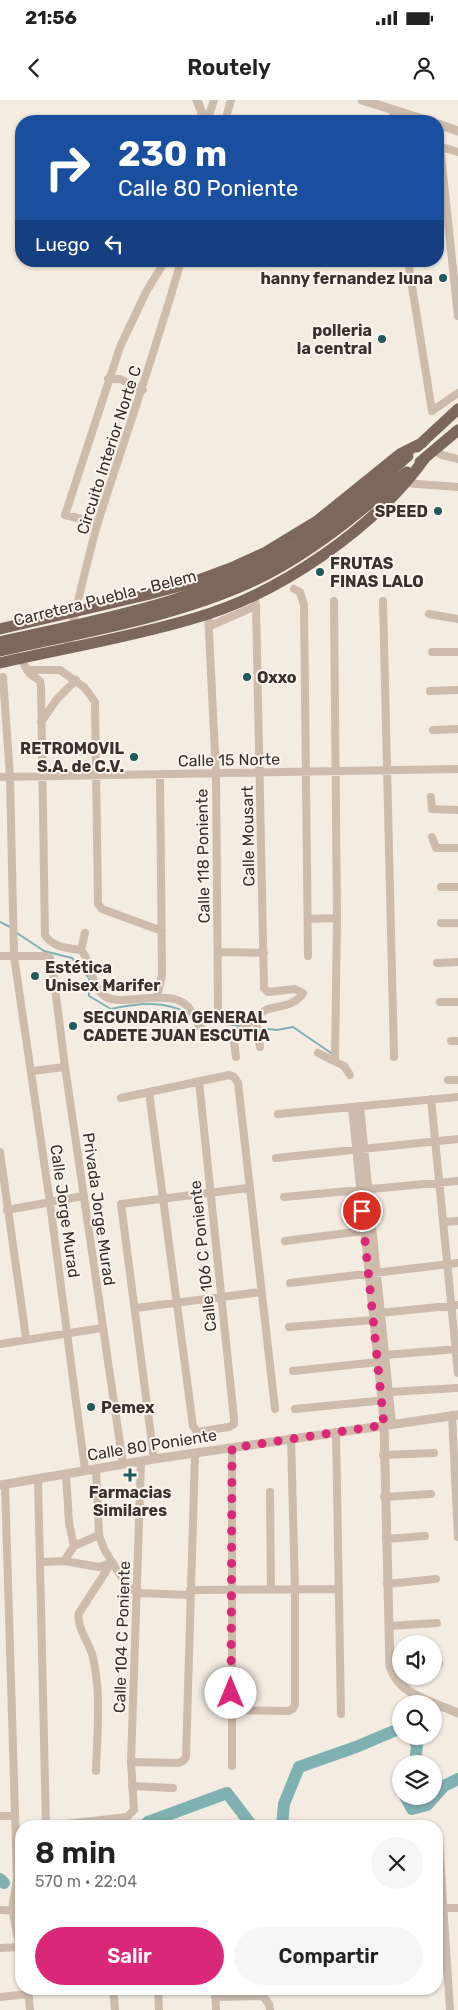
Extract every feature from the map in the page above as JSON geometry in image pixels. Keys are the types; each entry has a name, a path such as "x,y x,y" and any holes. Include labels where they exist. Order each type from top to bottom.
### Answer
{"main road":[{"name":"Carretera Puebla - Belem","path":"0,642 165,603 244,573 296,546 352,506 458,410"},
{"name":"Carretera Puebla - Belem","path":"0,651 172,611 202,602 250,583 302,553 342,525 406,477 458,430"},
{"path":"0,628 75,610 110,604 188,584 231,568 266,552 316,521 400,454 422,443"},
{"path":"0,663 208,613 254,594 323,554 353,532 406,477"},
{"path":"110,604 106,619 114,637"},
{"path":"34,621 40,640 36,654"}],"street":[{"path":"197,100 203,115"},
{"path":"208,115 214,100"},
{"path":"227,115 232,100"},
{"path":"362,100 410,115"},
{"path":"393,115 394,110"},
{"path":"444,126 458,130"},
{"path":"444,148 458,152"},
{"path":"444,191 458,316"},
{"path":"98,523 65,515 120,347 146,292 161,267"},
{"name":"Circuito Interior Norte C","path":"67,648 98,523 143,390 179,267"},
{"path":"409,267 432,411 458,393"},
{"path":"108,379 120,379 143,390"},
{"path":"434,450 442,455 458,459"},
{"path":"406,477 458,487"},
{"path":"294,590 300,592 304,605 308,956"},
{"name":"Calle Mousart","path":"254,594 256,606 264,988 268,992 295,989 302,993 289,1005 267,1010 256,1016"},
{"path":"334,601 337,918 335,1060"},
{"path":"383,602 394,1057"},
{"path":"210,626 256,606"},
{"name":"Calle 118 Poniente","path":"208,613 216,773 218,1008"},
{"path":"429,614 458,619"},
{"path":"432,652 458,652"},
{"path":"20,658 28,670 40,681 46,935 49,942 82,950"},
{"path":"28,670 60,670 76,680 95,702 99,908 162,932"},
{"name":"Calle Jorge Murad","path":"4,677 10,777 14,956 32,1072 85,1470"},
{"path":"41,722 57,699 76,680"},
{"path":"430,691 458,690"},
{"path":"433,730 458,729"},
{"name":"Calle 15 Norte","path":"0,777 458,769"},
{"path":"157,997 162,974 160,775"},
{"path":"431,797 432,809 458,810"},
{"path":"432,837 436,848 458,848"},
{"path":"441,887 458,887"},
{"path":"308,920 337,918"},
{"path":"441,923 458,923"},
{"path":"86,932 82,950 100,992 106,998 118,1000 157,997 174,999 186,1005 194,1012 201,1028 215,1035 234,1034 256,1016"},
{"path":"218,952 264,953"},
{"path":"0,956 14,956"},
{"name":"Privada Jorge Murad","path":"14,956 44,956 50,958 123,1464"},
{"path":"437,963 458,962"},
{"path":"440,1002 458,1002"},
{"path":"256,1016 260,1047"},
{"path":"234,1034 236,1057"},
{"path":"318,1053 344,1066 350,1075"},
{"path":"32,1072 65,1067"},
{"path":"121,1098 229,1075 234,1077 238,1083 248,1188 275,1409"},
{"path":"448,1080 458,1080"},
{"name":"Calle 106 C Poniente","path":"176,1302 193,1426 197,1432 229,1427 234,1424 234,1419 199,1081"},
{"path":"149,1092 176,1302"},
{"path":"278,1114 458,1096"},
{"path":"431,1099 441,1183 447,1264 455,1306 458,1373"},
{"path":"356,1106 364,1147 363,1230 380,1313 378,1362 387,1397"},
{"path":"356,1106 355,1148 364,1191 372,1273 373,1320 378,1329 385,1355 388,1424 383,1455 390,1666 393,1676 408,1691 458,1713"},
{"path":"276,1158 364,1147 458,1139"},
{"path":"0,1152 3,1192 26,1338"},
{"path":"284,1197 458,1181"},
{"path":"154,1459 121,1204 248,1188"},
{"path":"7,1210 83,1196"},
{"path":"443,1222 458,1221"},
{"path":"285,1241 363,1230"},
{"path":"290,1283 458,1263"},
{"path":"135,1308 261,1292"},
{"path":"380,1313 455,1306"},
{"path":"289,1327 373,1320"},
{"path":"0,1344 26,1338 102,1328"},
{"path":"385,1355 457,1349"},
{"path":"293,1371 378,1362"},
{"path":"295,1409 458,1388"},
{"path":"455,1415 458,1537"},
{"name":"Calle 80 Poniente","path":"3,1484 291,1438 455,1415"},
{"path":"336,1432 341,1714"},
{"path":"231,1710 288,1711 295,1704 295,1589 291,1438"},
{"path":"232,1448 232,1766"},
{"path":"383,1455 434,1453"},
{"path":"131,1762 183,1762 186,1757 194,1454"},
{"name":"Calle 104 C Poniente","path":"101,1820 128,1817 134,1810 131,1762 141,1462"},
{"path":"96,1469 99,1535 112,1562 127,1586 138,1593 271,1588 339,1589"},
{"path":"66,1474 69,1523 74,1546"},
{"path":"38,1478 47,1820"},
{"path":"3,1484 15,1820"},
{"path":"270,1492 271,1588"},
{"path":"384,1497 431,1494"},
{"path":"64,1561 74,1546 99,1535"},
{"path":"386,1538 425,1536"},
{"path":"41,1562 64,1561 99,1567 112,1562"},
{"path":"96,1771 98,1682 88,1643 78,1619 79,1613 102,1574 112,1562"},
{"path":"387,1584 436,1579"},
{"path":"389,1626 437,1623"},
{"path":"132,1786 173,1788"},
{"path":"0,1816 15,1816"},
{"path":"443,1881 450,2010"},
{"path":"15,1896 12,1909 15,1924"},
{"path":"445,1908 458,1908"},
{"path":"0,1910 15,1910"},
{"path":"0,1948 15,1950"},
{"path":"0,1997 15,1994"},
{"path":"28,1995 30,2010"},
{"path":"114,1995 115,2010"},
{"path":"158,1995 159,2010"},
{"path":"215,1995 216,2010"},
{"path":"246,1995 262,1996 269,2004 270,2010"}],"waterway":[{"path":"0,922 10,927"},
{"path":"17,933 44,951 72,958 89,978 89,996 111,1009 151,1004 170,1006 189,1014"},
{"path":"201,1020 240,1026"},
{"path":"260,1028 277,1030 293,1027 331,1053"},
{"path":"283,1820 284,1804 299,1767 392,1732"},
{"path":"416,1755 417,1745"},
{"path":"442,1788 458,1779"},
{"path":"153,1820 227,1793 247,1820"},
{"path":"410,1805 412,1809 427,1805"},
{"path":"0,1879 4,1883"}],"place":[{"name":"hanny fernandez luna","path":"443,278"},
{"name":"polleria la central","path":"382,339"},
{"name":"SPEED","path":"438,511"},
{"name":"FRUTAS FINAS LALO","path":"320,572"},
{"name":"Oxxo","path":"247,677"},
{"name":"RETROMOVIL S.A. de C.V.","path":"134,757"},
{"name":"Estética Unisex Marifer","path":"35,976"},
{"name":"SECUNDARIA GENERAL CADETE JUAN ESCUTIA","path":"73,1026"},
{"name":"Pemex","path":"91,1407"},
{"name":"Farmacias Similares","path":"130,1475"}],"route":[{"path":"231,1693 232,1448 384,1425 362,1211"}]}
